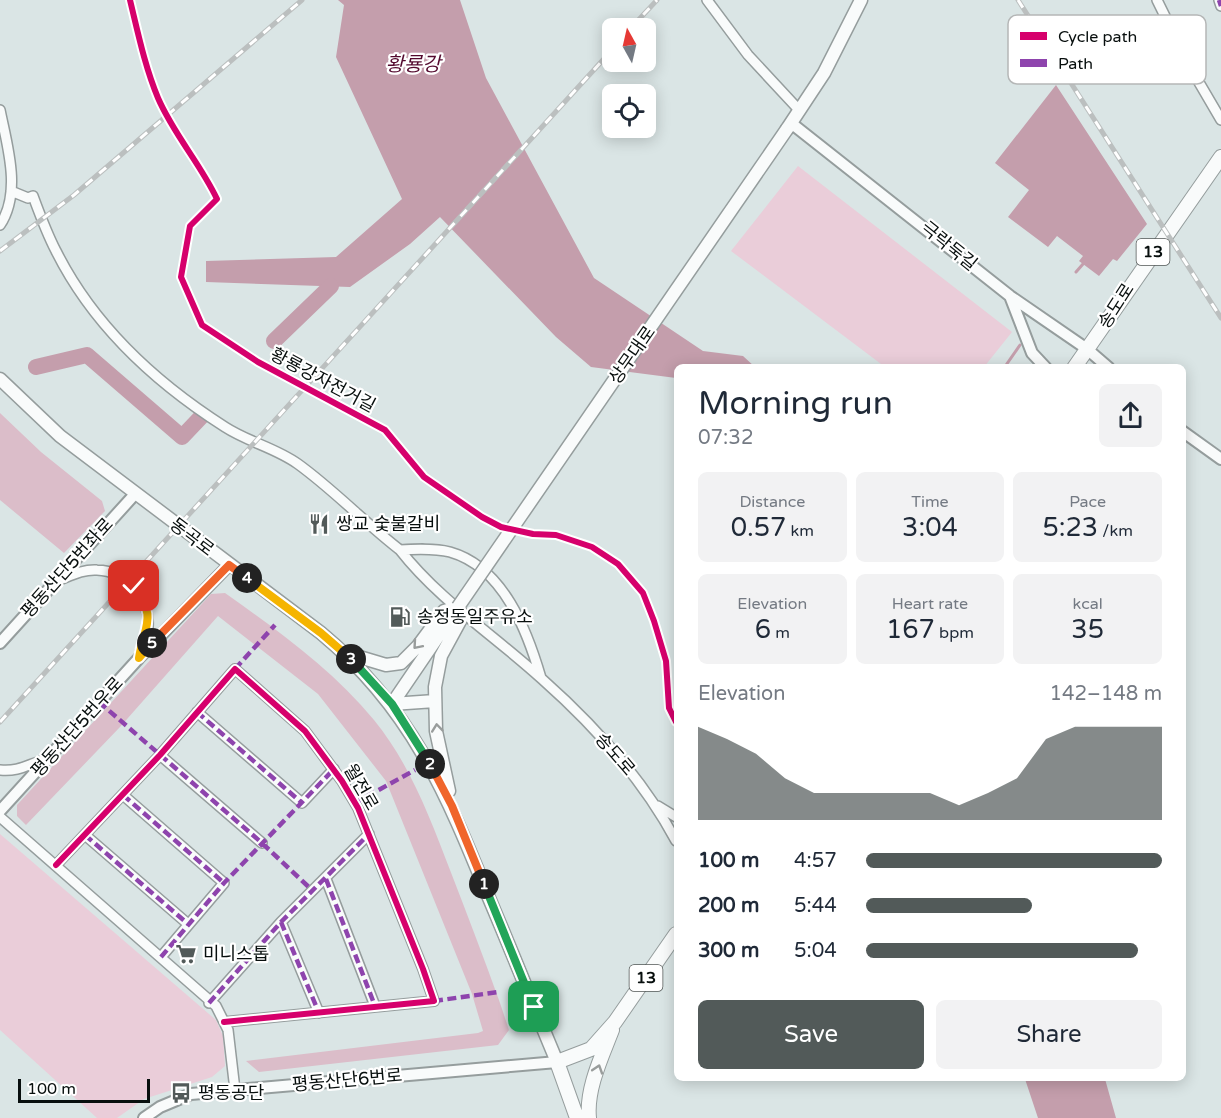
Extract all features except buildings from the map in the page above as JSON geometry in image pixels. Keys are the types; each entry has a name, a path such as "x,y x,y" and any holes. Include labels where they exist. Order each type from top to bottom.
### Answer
{"main road":[{"name":"상무대로","path":"392,704 800,111 824,73 861,0"},
{"name":"송도로","path":"1077,364 1130,284 1221,157"},
{"name":"동곡로","path":"0,379 60,436 344,652 392,704 426,757 452,806 557,1062 577,1118"},
{"path":"344,652 386,665 401,663 418,646 444,611 459,607 460,621 441,656 435,700 436,732 452,806"},
{"path":"392,704 435,700"},
{"name":"13","path":"557,1062 591,1049 615,1022 674,937"},
{"name":"13","path":"589,1118 588,1109 595,1078 615,1022"}],"street":[{"path":"707,0 741,45 800,111"},
{"path":"1158,0 1165,15"},
{"path":"1219,0 1221,6"},
{"path":"1200,84 1221,120"},
{"path":"0,110 9,158 11,191 0,225"},
{"name":"극락둑길","path":"789,126 1010,296 1087,349 1104,364"},
{"name":"송도로","path":"11,191 28,198 33,196 55,250 74,284 93,311 131,354 211,418 300,466 400,550 427,581 541,678 598,733 657,805 674,837"},
{"path":"1010,296 1032,353 1042,364"},
{"path":"1186,433 1221,459"},
{"name":"평동산단5번좌로","path":"0,643 135,494"},
{"path":"400,550 444,551 478,566 498,585 515,612 534,654 541,678"},
{"name":"평동산단5번우로","path":"0,811 139,658 229,565"},
{"path":"56,581 76,573 98,570 114,573 134,586 145,604 148,626 139,658"},
{"name":"월전로","path":"56,865 160,755 235,669 291,716 334,769 358,808 434,1002 224,1022"},
{"name":"월전로","path":"197,712 302,803 334,769"},
{"path":"160,755 262,843"},
{"path":"0,770 18,771 34,762 48,759"},
{"path":"123,795 224,883 161,957"},
{"path":"657,805 674,816"},
{"path":"0,817 216,1006 228,1030 235,1089"},
{"name":"월전로","path":"210,1003 281,922 369,834"},
{"path":"85,835 188,924"},
{"path":"326,879 375,1006"},
{"path":"281,922 319,1013"},
{"name":"평동산단6번로","path":"144,1118 160,1107 190,1094 557,1062"}],"shaded area":[{"path":"798,166 1012,332 986,364 881,364 731,251"},
{"path":"0,413 41,452 102,501 105,511 64,553 0,500"},
{"path":"225,593 284,636 358,701 387,737 409,773 435,831 509,1030 498,1045 259,1072 246,1061 483,1031 472,994 386,781 318,694 218,616 120,727 26,825 17,816 17,805 211,594"},
{"path":"0,834 216,1020 223,1036 225,1066 212,1077 144,1099 117,1118 97,1118 0,1030"}],"water":[{"name":"황룡강","path":"338,0 460,0 486,78 594,278 703,351 743,356 752,364 674,364 674,378 591,367 556,337 440,217 410,244 350,287 206,282 206,261 336,257 402,199 336,57 344,5"},
{"path":"1056,85 1147,224 1117,261 1113,259 1099,276 1079,261 1083,256 1057,236 1048,247 1008,217 1029,190 995,163"},
{"path":"1026,1081 1106,1081 1116,1118 1038,1118"}],"waterway":[{"path":"1076,272 1083,264"},
{"path":"274,341 331,286"},
{"path":"1007,364 1020,345"},
{"path":"36,367 87,355 182,437 201,417"}],"railway":[{"path":"0,251 74,195 302,0"},
{"path":"640,18 657,0"},
{"path":"1018,0 1028,15"},
{"path":"0,722 602,61"},
{"path":"1072,84 1221,318"}],"marked path":[{"path":"1219,0 1221,6"},
{"path":"235,669 275,625"},
{"path":"99,702 262,843 313,891"},
{"path":"197,712 302,803"},
{"path":"161,957 224,883 334,769"},
{"path":"355,803 415,770"},
{"path":"123,795 224,883"},
{"path":"209,1003 281,922 369,834"},
{"path":"85,835 188,924"},
{"path":"326,879 375,1006"},
{"path":"281,922 319,1013"},
{"path":"434,1001 498,992"}],"cycle path":[{"name":"황룡강자전거길","path":"130,0 158,98 217,199 190,226 181,277 202,325 258,362 385,430 424,477 482,517 501,527 533,534 556,535 592,547 618,564 643,593 654,621 666,661 669,708 674,718"},
{"path":"56,865 160,755 235,669 305,731 342,781 358,808 434,1001 224,1022"}],"place":[{"name":"쌍교 숯불갈비","path":"319,524"},
{"name":"송정동일주유소","path":"400,617"},
{"name":"미니스톱","path":"186,954"},
{"name":"평동공단","path":"181,1093"}],"route":[{"path":"134,586 145,604 148,626 146,637 140,647 139,658 229,565 344,652 392,704 426,757 452,806 534,1007"}]}
